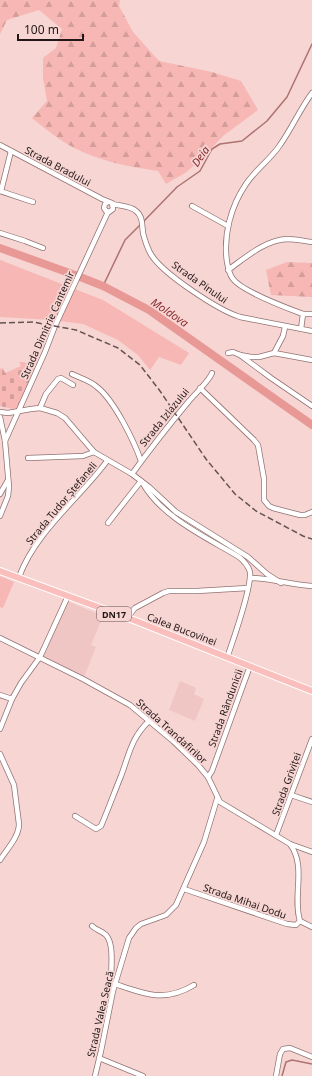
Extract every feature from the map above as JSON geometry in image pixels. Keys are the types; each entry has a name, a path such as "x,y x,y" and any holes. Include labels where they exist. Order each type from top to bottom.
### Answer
{"highway":[{"name":"Calea Bucovinei","path":"0,571 127,618 312,690"}],"street":[{"path":"312,93 279,147 246,184 228,226 225,249 228,270 233,279 241,286 270,301 303,314 312,314"},
{"name":"Strada Bradului","path":"0,145 110,203"},
{"path":"11,151 0,191 33,202"},
{"path":"110,203 113,210 107,213 104,207 110,203"},
{"name":"Strada Pinului","path":"110,203 136,210 140,215 147,245 153,256 170,273 193,291 230,314 312,331"},
{"path":"192,206 228,226"},
{"name":"Strada Dimitrie Cantemir","path":"3,441 18,412 55,326 107,213"},
{"path":"0,233 43,248"},
{"path":"228,270 260,248 273,242 289,239 312,242"},
{"path":"301,329 303,314"},
{"path":"274,353 283,336 285,326"},
{"path":"228,353 233,352 240,355 259,357 274,353 312,360"},
{"path":"240,355 312,406"},
{"name":"Strada Izlazului","path":"132,474 208,380 212,373"},
{"path":"72,374 95,385 101,390 111,403 136,448 141,461"},
{"path":"40,408 46,394 58,379 61,378 73,385"},
{"path":"200,388 258,445 264,479 263,494 266,503 273,508 300,515 305,515 312,512"},
{"path":"0,412 8,413 40,408 53,411 65,418 94,452 107,461 132,474 149,486 176,512 248,557 267,574 282,583"},
{"name":"Strada Dimitrie Cantemir","path":"0,417 8,480 8,496 0,516"},
{"path":"28,458 83,456 94,452"},
{"name":"Strada Tudor Ștefaneli","path":"19,577 27,559 44,535 88,486 107,461"},
{"path":"0,494 8,480"},
{"path":"108,523 141,481"},
{"path":"141,481 156,502 173,517 243,560 248,567 250,578 248,588 227,658"},
{"path":"250,578 312,586"},
{"path":"127,618 135,608 163,593 248,588"},
{"path":"0,729 12,699 21,683 40,657 68,596"},
{"name":"Strada Trandafirilor","path":"0,638 40,657 130,705 193,760 208,777 217,799"},
{"name":"Strada Rândunicii","path":"208,777 212,771 250,666"},
{"path":"0,695 12,699"},
{"path":"75,816 96,829 101,826 121,777 133,742 140,730 149,722"},
{"name":"Strada Griviței","path":"276,835 312,739"},
{"path":"0,754 14,786 19,824 15,839 0,860"},
{"path":"291,795 312,802"},
{"path":"217,799 290,844 312,852"},
{"name":"Strada Valea Seacă","path":"95,1076 113,991 129,938 141,924 166,915 176,905 204,842 217,799"},
{"path":"290,844 298,860 298,907 300,921 312,927"},
{"name":"Strada Mihai Dodu","path":"184,889 287,924 296,925 300,921"},
{"path":"92,926 103,933 109,940 111,954 111,982 113,991"},
{"path":"115,984 153,996 166,996 186,990 194,985"},
{"path":"276,1076 280,1054 283,1049 290,1048 312,1057"},
{"path":"99,1058 143,1076"}],"shaded area":[{"path":"67,601 103,616 91,645 96,647 84,677 44,656"},
{"path":"180,681 196,688 194,694 204,699 195,721 169,710"}],"green space":[{"path":"0,0 120,0 119,6 133,32 159,61 212,72 241,81 258,110 223,136 197,163 185,173 166,184 158,171 111,162 92,156 63,141 32,118 47,101 43,78 43,58 56,48 62,29 39,10 7,20 0,34"},
{"path":"0,260 103,300 189,353 181,365 159,357 150,370 138,355 118,340 83,324 52,320 0,317"},
{"path":"287,262 312,263 312,297 271,295 266,270"},
{"path":"19,362 24,362 35,368 17,408 13,409 0,406 0,369 3,368 5,373 21,366"},
{"path":"0,576 14,582 3,608 0,607"}],"waterway":[{"name":"Deia","path":"144,221 177,187 200,171 212,149 220,144 242,141 267,121 287,97 312,44"},
{"name":"Deia","path":"103,286 125,240 141,224"},
{"name":"Moldova","path":"0,248 103,286 149,310 312,425"},
{"path":"282,1076 286,1062 292,1060 312,1064"}],"railway":[{"path":"0,323 33,322 76,330 118,348 140,365 160,391 206,459 235,494 256,511 303,536 312,539"}]}
